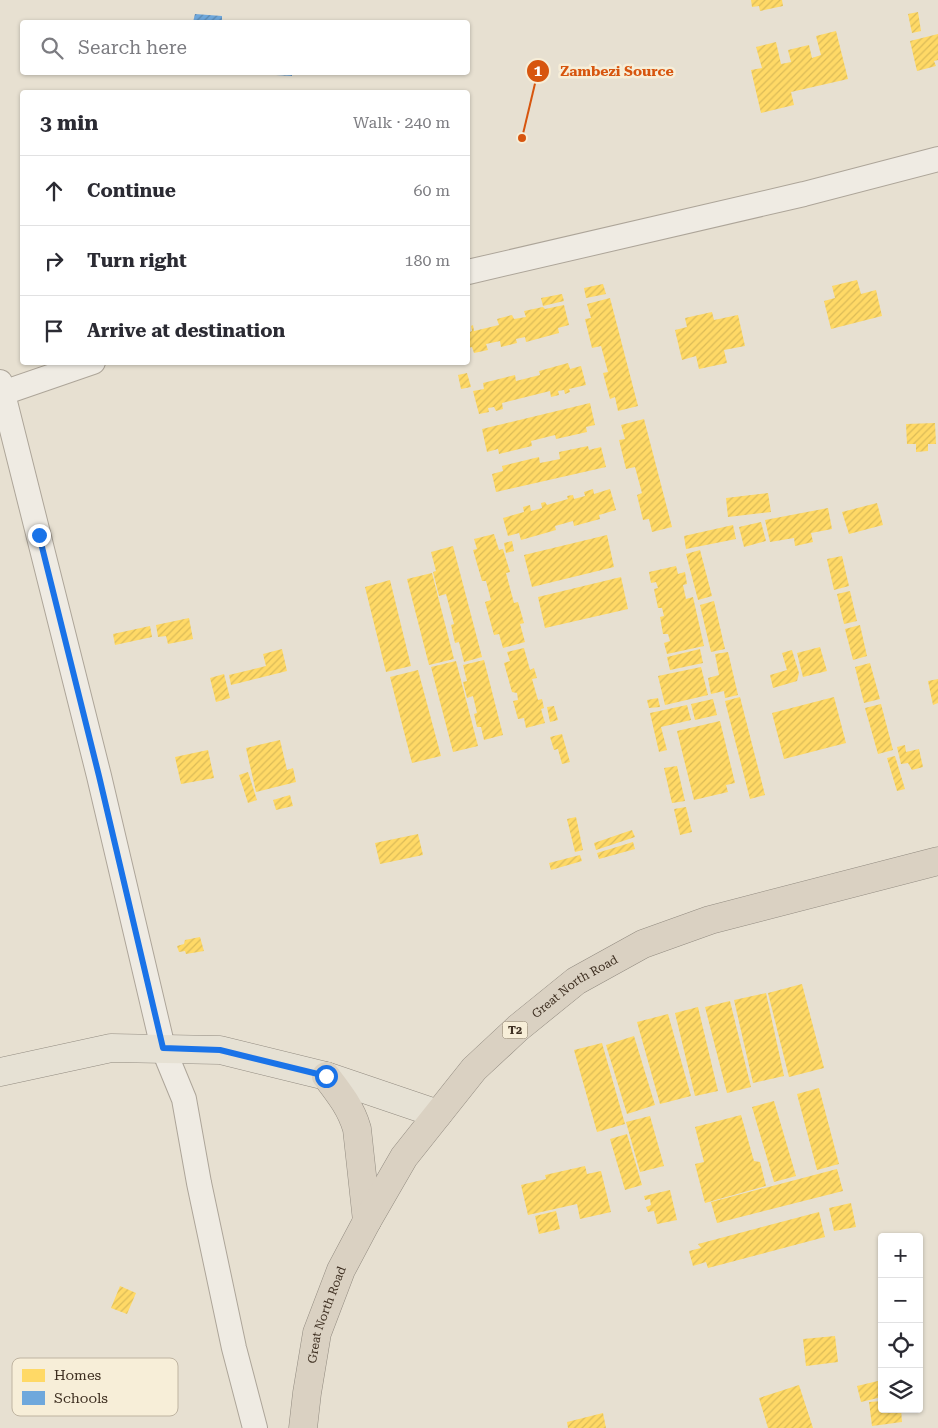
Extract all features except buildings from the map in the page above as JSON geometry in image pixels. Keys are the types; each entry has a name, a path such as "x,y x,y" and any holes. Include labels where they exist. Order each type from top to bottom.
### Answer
{"highway":[{"name":"Great North Road","path":"303,1428 317,1333 340,1270 404,1157 474,1069 518,1028 576,981 643,944 710,920 938,861"},
{"path":"326,1076 345,1100 353,1114 357,1129 367,1221"}],"main road":[{"path":"0,1072 111,1048 220,1050 326,1076 438,1114"}],"street":[{"path":"470,272 804,194 938,159"},
{"path":"82,365 2,387 99,776 163,1048 184,1099 234,1348 255,1428"}],"place":[{"name":"Zambezi Source","path":"522,138"}],"route":[{"path":"39,535 99,776 163,1048 220,1050 326,1076"}]}
